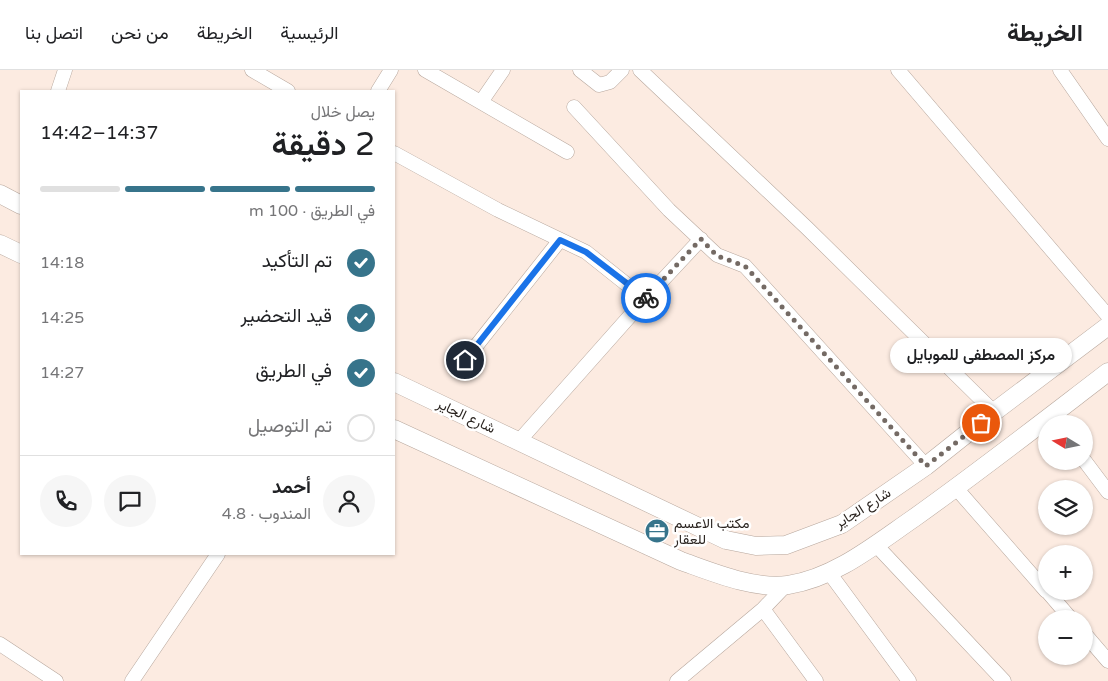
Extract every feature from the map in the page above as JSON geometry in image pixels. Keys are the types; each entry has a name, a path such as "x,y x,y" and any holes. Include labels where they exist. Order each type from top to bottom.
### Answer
{"street":[{"path":"58,90 65,70"},
{"path":"252,70 286,90"},
{"path":"379,90 391,70"},
{"path":"425,70 567,152"},
{"path":"481,102 502,70"},
{"path":"580,70 599,85 610,82 622,70"},
{"path":"640,70 807,228 994,412"},
{"path":"898,70 1108,316"},
{"path":"1060,70 1108,139"},
{"path":"574,107 669,210 717,256 745,266 926,466"},
{"path":"395,154 498,210 586,252 645,299"},
{"path":"0,194 20,202"},
{"path":"519,441 701,239"},
{"path":"465,360 560,240"},
{"path":"0,244 20,254"},
{"name":"شارع الجاير","path":"395,382 726,540 756,546 786,545 842,524 926,466 1108,326"},
{"path":"1059,415 1108,372"},
{"path":"395,429 681,561 753,583 786,585 808,581 853,560 1038,431"},
{"path":"1092,470 1108,492"},
{"path":"956,488 1038,582"},
{"path":"875,544 1004,681"},
{"path":"132,681 217,555"},
{"path":"828,571 909,681"},
{"path":"678,681 763,609 786,585"},
{"path":"1054,600 1063,610"},
{"path":"763,609 816,681"},
{"path":"0,644 56,681"},
{"path":"1093,644 1108,661"}],"way so far":[{"path":"646,298 701,239 717,256 745,266 926,466 981,423"}],"place":[{"name":"مركز المصطفى للموبايل","path":"981,423"},
{"name":"مكتب الاعسم للعقار","path":"657,531"}],"route":[{"path":"465,360 560,240 586,252 646,298"}]}
